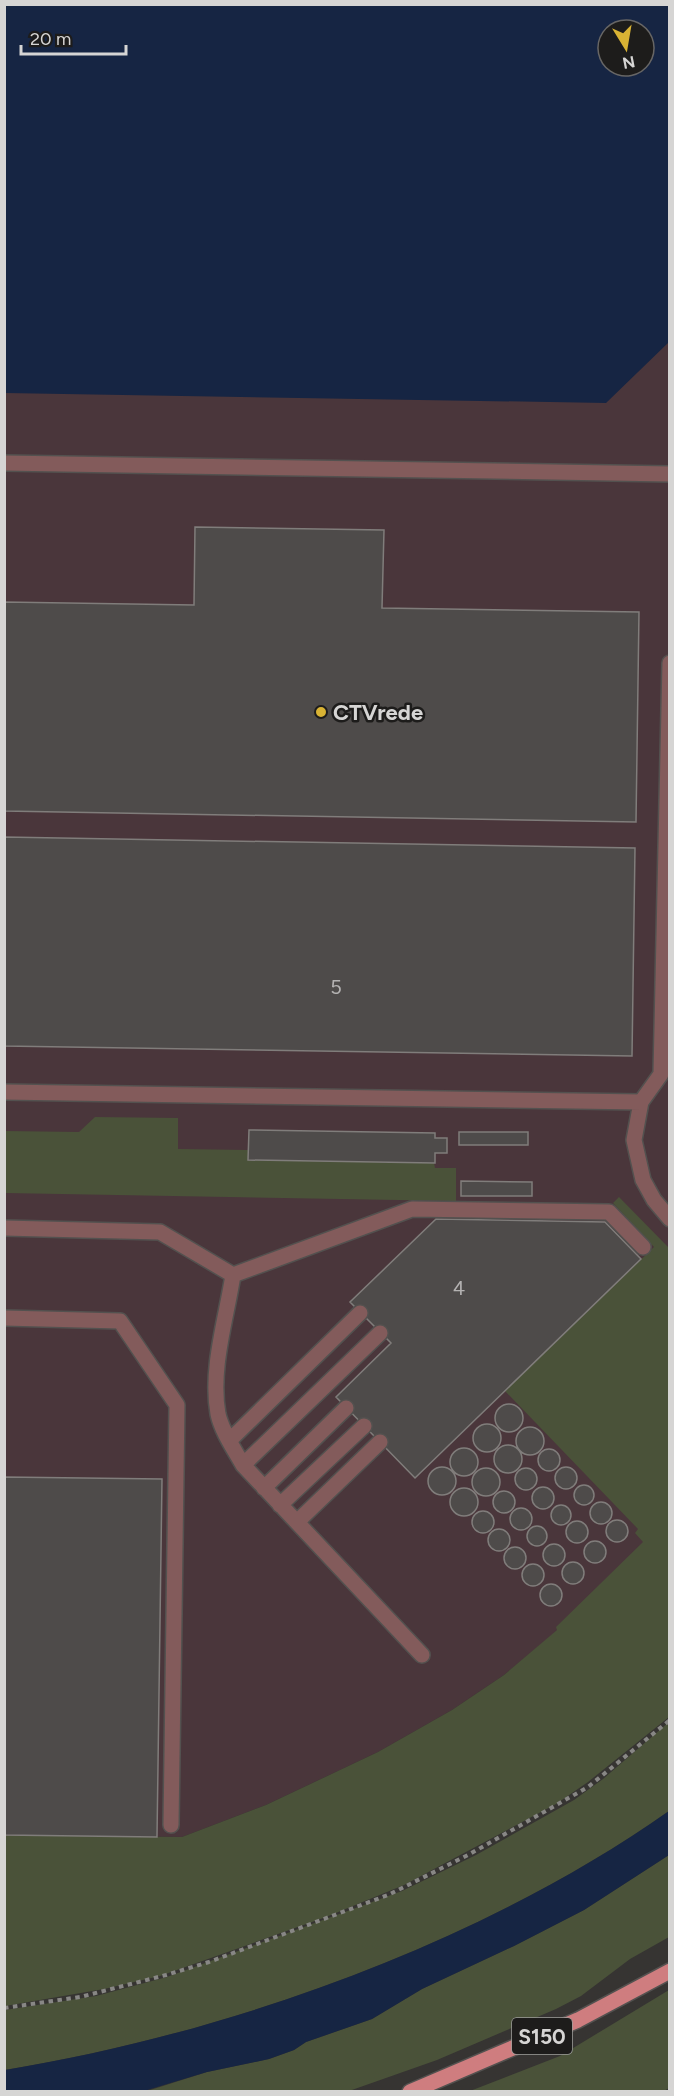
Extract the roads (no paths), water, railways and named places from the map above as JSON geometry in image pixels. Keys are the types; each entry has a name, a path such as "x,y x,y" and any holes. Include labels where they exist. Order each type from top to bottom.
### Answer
{"main road":[{"name":"S150","path":"410,2091 578,2020 669,1971"}],"lane":[{"path":"4,463 669,474"},
{"path":"669,663 661,1074 640,1101 634,1140 636,1160 654,1200 669,1219"},
{"path":"4,1092 640,1101"},
{"path":"233,1275 412,1209 609,1212 643,1247"},
{"path":"4,1228 160,1232 233,1275"},
{"path":"233,1275 217,1369 218,1414 229,1441 243,1465 422,1654"},
{"path":"229,1441 360,1313"},
{"path":"4,1318 120,1321 177,1405 171,1825"},
{"path":"243,1465 380,1333"},
{"path":"264,1488 346,1408"},
{"path":"280,1504 364,1426"},
{"path":"297,1522 380,1442"}],"water":[{"path":"5,4 669,5 669,342 606,403 5,393"},
{"path":"669,1811 669,1855 584,1910 422,1989 372,2019 306,2042 294,2050 269,2059 207,2072 144,2091 5,2091 5,2070 90,2054 265,2007 351,1976 436,1941 518,1902 596,1859"}],"place":[{"name":"CTVrede","path":"321,712"}]}
